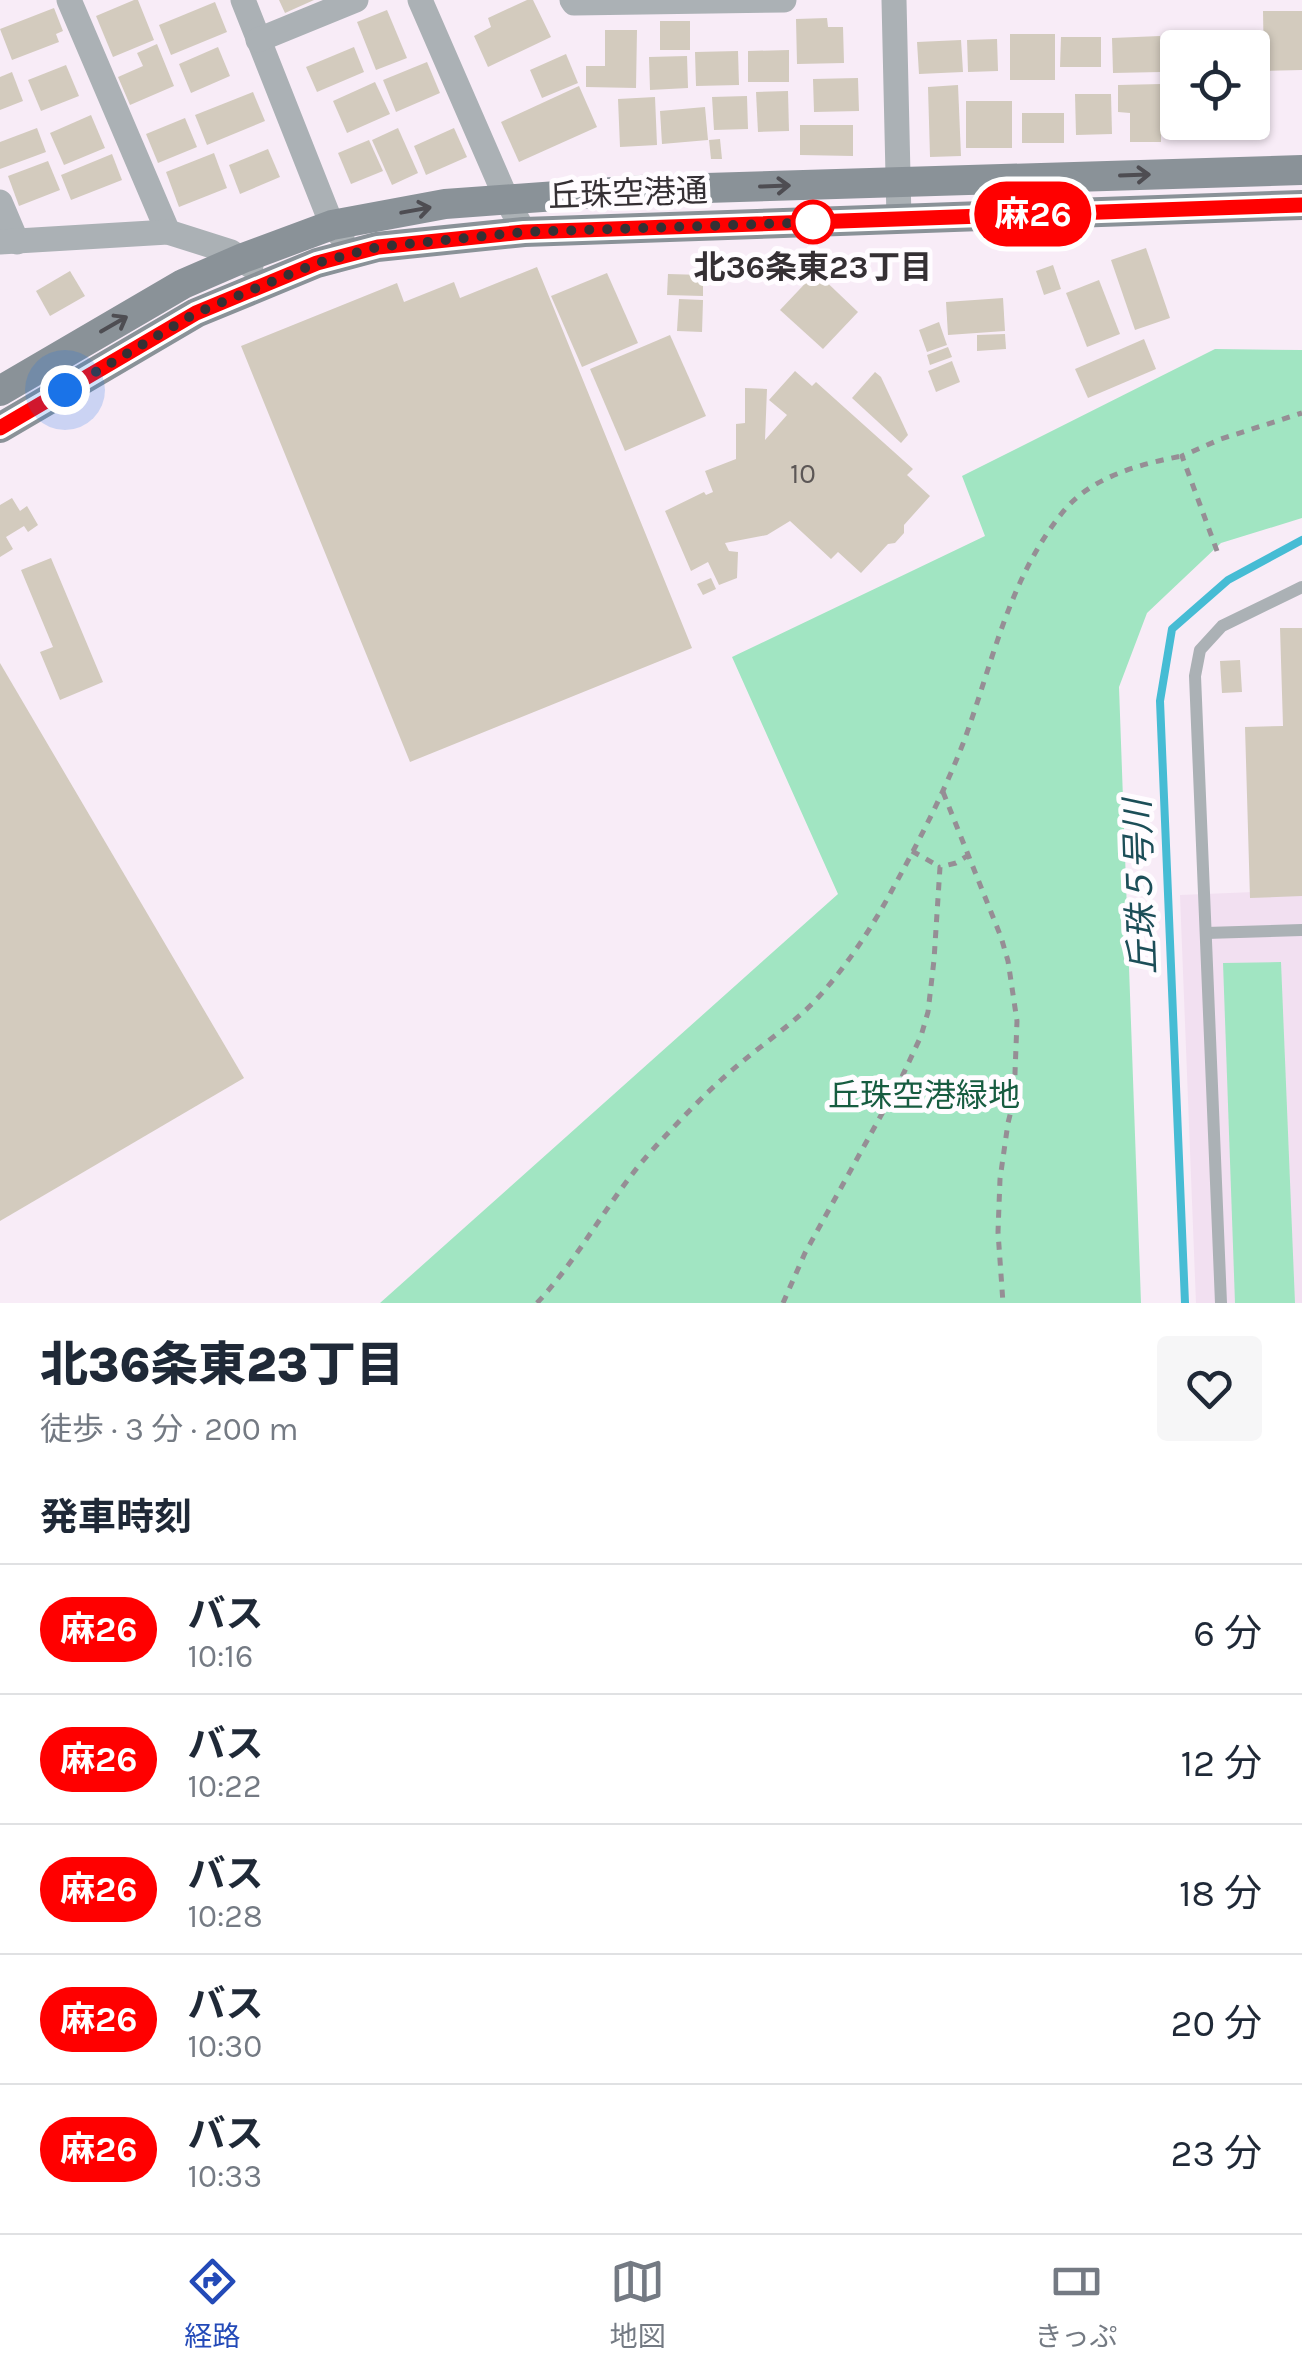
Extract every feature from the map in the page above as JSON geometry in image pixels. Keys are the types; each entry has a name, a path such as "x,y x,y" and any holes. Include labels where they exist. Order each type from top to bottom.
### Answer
{"main road":[{"name":"丘珠空港通","path":"0,390 182,284 243,258 332,225 445,204 640,190 1302,170"},
{"name":"丘珠空港通","path":"0,428 196,313 317,263 378,247 524,232 1302,205"}],"street":[{"path":"69,0 168,232"},
{"path":"242,0 332,225 354,253"},
{"path":"258,40 356,0"},
{"path":"420,0 524,232"},
{"path":"572,0 784,0"},
{"path":"894,0 898,219"},
{"path":"0,202 8,242 168,232 232,252 270,282"}],"lane":[{"path":"1221,1303 1195,676 1200,650 1222,626 1302,586"},
{"path":"1206,933 1302,930"}],"path":[{"path":"538,1303 654,1148 739,1064 810,1005 858,946 890,895 943,792 964,742 1009,603 1025,568 1065,508 1124,470 1182,456 1302,413"},
{"path":"1182,456 1217,551"},
{"path":"943,792 1001,937 1017,1021 1014,1099 1000,1180 1002,1303"},
{"path":"912,852 940,866 956,863 968,855"},
{"path":"783,1303 805,1253 921,1036 934,960 940,866"}],"shaded area":[{"path":"1302,890 1302,1303 1196,1303 1180,895"}],"green space":[{"name":"丘珠空港緑地","path":"1215,349 1302,350 1302,518 1221,543 1147,613 1119,687 1141,1303 380,1303 838,894 732,657 985,536 962,476"},
{"path":"1281,962 1295,1303 1235,1303 1223,963"}],"building":[{"path":"138,0 154,40 113,57 96,16"},
{"path":"279,0 314,0 285,13"},
{"path":"533,0 551,37 488,67 474,36 491,27 488,18"},
{"path":"215,2 227,32 171,55 159,25"},
{"path":"54,8 63,31 56,34 59,42 12,60 0,29"},
{"path":"387,10 407,58 376,70 357,22"},
{"path":"1263,11 1302,11 1302,70 1270,71 1270,30 1263,30"},
{"path":"827,18 828,27 843,27 844,63 797,64 796,19"},
{"path":"660,21 690,21 690,50 660,50"},
{"path":"605,30 637,30 636,88 586,87 586,66 605,66"},
{"path":"1010,34 1055,34 1055,80 1010,80"},
{"path":"1160,36 1160,72 1113,73 1112,38"},
{"path":"1061,37 1101,37 1101,67 1060,67"},
{"path":"997,39 998,71 968,72 967,40"},
{"path":"961,40 963,72 919,74 917,42"},
{"path":"157,44 174,86 130,105 118,77 143,66 137,53"},
{"path":"218,47 230,76 191,93 179,64"},
{"path":"354,47 364,72 317,92 306,67"},
{"path":"789,50 789,82 748,82 748,51"},
{"path":"738,51 739,85 696,86 695,52"},
{"path":"566,54 578,83 542,98 530,70"},
{"path":"687,56 688,88 650,90 649,57"},
{"path":"427,62 440,93 396,112 383,80"},
{"path":"66,65 79,96 41,111 28,80"},
{"path":"12,72 23,101 0,110 0,77"},
{"path":"858,78 859,111 814,112 813,79"},
{"path":"375,82 390,114 347,133 333,101"},
{"path":"1160,84 1161,142 1130,142 1130,113 1118,112 1118,85"},
{"path":"958,85 961,156 930,157 928,87"},
{"path":"579,86 597,127 519,162 501,122"},
{"path":"788,91 789,131 758,132 756,92"},
{"path":"253,92 265,121 207,145 195,115"},
{"path":"1075,94 1111,94 1112,134 1076,135"},
{"path":"747,96 748,129 714,130 712,97"},
{"path":"655,97 657,145 620,147 618,99"},
{"path":"966,101 1012,101 1012,148 966,148"},
{"path":"705,107 708,140 662,144 660,111"},
{"path":"1022,113 1064,113 1064,143 1022,143"},
{"path":"91,115 105,148 64,165 50,133"},
{"path":"185,118 197,147 158,163 146,134"},
{"path":"800,125 853,125 853,156 800,155"},
{"path":"37,128 46,152 0,169 0,142"},
{"path":"398,128 418,173 392,185 372,140"},
{"path":"454,128 467,157 426,175 414,146"},
{"path":"720,139 722,159 711,159 709,140"},
{"path":"369,140 383,171 351,184 338,153"},
{"path":"268,149 280,177 240,194 229,165"},
{"path":"214,153 227,188 179,207 166,172"},
{"path":"112,154 122,180 71,200 61,175"},
{"path":"48,161 60,190 19,206 8,176"},
{"path":"1146,248 1170,318 1135,330 1111,260"},
{"path":"1053,265 1061,289 1044,295 1036,271"},
{"path":"537,267 692,648 410,762 241,346 397,283 404,302 454,282 460,298"},
{"path":"70,271 85,296 50,316 36,291"},
{"path":"816,272 858,312 823,349 780,310"},
{"path":"607,273 638,343 582,367 551,296"},
{"path":"668,274 703,275 703,296 667,295"},
{"path":"1099,280 1120,334 1087,347 1066,293"},
{"path":"1003,298 1005,331 948,335 946,302"},
{"path":"679,299 703,300 702,332 677,331"},
{"path":"939,322 947,345 927,352 919,330"},
{"path":"1005,334 1006,349 977,351 977,335"},
{"path":"670,335 706,416 625,451 590,369"},
{"path":"1144,339 1156,369 1088,398 1075,369"},
{"path":"948,347 952,357 930,365 927,355"},
{"path":"952,361 960,382 936,392 928,371"},
{"path":"795,371 812,386 816,382 913,469 907,475 930,496 904,525 904,533 861,573 838,552 831,559 790,521 767,535 725,543 729,551 738,552 737,578 719,585 708,562 691,571 665,511 704,492 713,492 705,471 736,459 736,424 745,423 745,388 767,389 765,440 787,415 769,400"},
{"path":"875,372 908,435 901,443 852,398"},
{"path":"12,498 20,511 27,506 38,525 28,532 24,526 6,537 13,549 0,557 0,505"},
{"path":"51,558 103,682 60,700 40,652 53,647 21,570"},
{"path":"711,578 716,589 703,595 697,584"},
{"path":"1280,628 1302,628 1302,896 1250,898 1245,727 1283,726"},
{"path":"1240,660 1242,692 1222,693 1220,661"},
{"path":"0,663 244,1078 0,1221"}],"waterway":[{"name":"丘珠５号川","path":"1185,1303 1160,701 1172,629 1228,580 1302,540"}],"bus line":[{"name":"麻26","path":"0,428 196,313 317,263 378,247 524,232 1302,205"}],"place":[{"name":"北36条東23丁目","path":"813,222"}],"route":[{"path":"65,390 196,313 317,263 378,247 524,232 824,222 813,222"}]}
